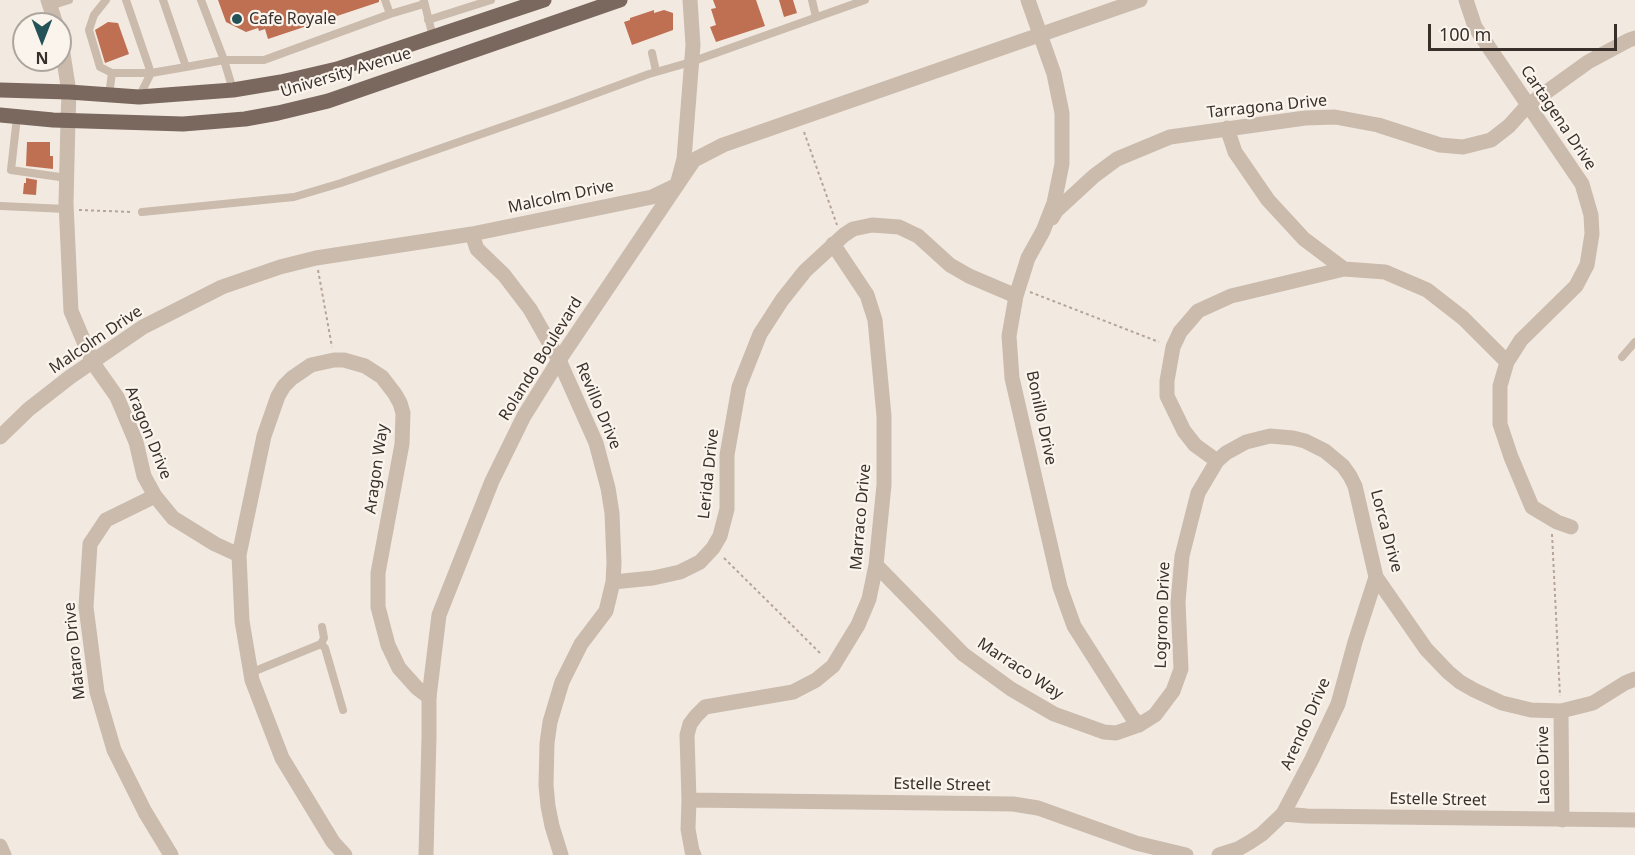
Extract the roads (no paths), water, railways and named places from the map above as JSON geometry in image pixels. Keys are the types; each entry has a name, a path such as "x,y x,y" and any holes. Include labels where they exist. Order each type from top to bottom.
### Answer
{"main road":[{"name":"University Avenue","path":"0,90 139,97 233,90 337,69 544,0"},
{"name":"University Avenue","path":"0,116 183,124 245,119 278,113 328,101 620,0"}],"street":[{"name":"Rolando Boulevard","path":"426,855 429,697 439,615 492,481 524,416 677,185 684,159 693,45 690,0"},
{"name":"Bonillo Drive","path":"1028,0 1054,74 1062,113 1062,164 1054,203 1043,231 1028,258 1017,291 1009,336 1012,378 1060,587 1074,626 1139,725"},
{"path":"677,185 694,160 723,145 1140,0"},
{"name":"Cartagena Drive","path":"1466,0 1475,27 1582,184 1591,214 1592,234 1587,266 1576,286 1521,340 1507,362 1500,386 1500,424 1510,457 1532,507 1570,527"},
{"name":"Tarragona Drive","path":"1043,231 1056,211 1094,176 1117,159 1170,137 1305,118 1335,117 1378,124 1440,145 1463,147 1491,140 1509,126 1527,106 1588,62 1635,38"},
{"name":"Aragon Drive","path":"66,72 69,92 66,209 71,311 93,363 117,397 136,442 144,476 154,496 173,518 215,544 239,555"},
{"path":"1227,128 1235,152 1268,200 1304,238 1344,269"},
{"name":"Malcolm Drive","path":"0,437 29,409 70,377 142,327 222,287 280,267 316,258 472,234 652,197 677,185"},
{"name":"Lerida Drive","path":"613,582 653,578 680,572 700,562 713,548 720,537 727,508 727,455 739,387 760,334 782,300 805,271 853,229 872,225 899,228 918,236 950,265 959,270 1017,291"},
{"name":"Revillo Drive","path":"472,234 477,249 504,275 530,309 559,360 587,422 603,466 612,513 613,582 606,611 593,627 571,663 562,682 550,722 545,764 546,785 552,826 561,855"},
{"name":"Marraco Drive","path":"694,855 688,829 687,735 690,724 705,707 793,692 816,680 833,666 858,626 876,565 884,485 884,416 875,320 867,295 837,241"},
{"path":"1217,461 1195,445 1184,431 1167,396 1167,381 1173,347 1180,333 1198,311 1231,296 1344,269 1385,272 1426,290 1463,318 1507,362"},
{"name":"Aragon Way","path":"239,555 264,436 278,396 292,378 311,365 334,360 355,363 374,371 382,377 395,394 403,413 402,444 378,573 378,607 388,645 399,668 417,688 429,697"},
{"name":"Lorca Drive","path":"1217,461 1246,442 1270,436 1305,441 1325,451 1343,466 1355,486 1376,577 1425,649 1460,682 1488,698 1531,710 1561,711 1593,703 1635,679"},
{"name":"Logrono Drive","path":"1139,725 1155,715 1173,691 1181,669 1178,602 1182,556 1198,493 1217,461"},
{"name":"Mataro Drive","path":"154,496 106,520 90,544 86,607 97,692 114,750 145,812 171,855"},
{"path":"239,555 242,621 252,680 282,758 333,842 345,855"},
{"name":"Marraco Way","path":"876,565 963,654 1011,689 1054,714 1104,732 1116,733 1139,725"},
{"name":"Arendo Drive","path":"1284,814 1338,704 1376,577"},
{"name":"Laco Drive","path":"1561,711 1562,820"},
{"name":"Estelle Street","path":"689,800 1013,804 1038,808 1136,843 1186,855"},
{"path":"1218,855 1238,849 1263,834 1284,814"},
{"name":"Estelle Street","path":"1284,814 1635,820"},
{"path":"0,846 4,855"}],"lane":[{"path":"49,3 69,0"},
{"path":"106,0 94,15 89,30 100,67 112,73 151,73 224,60 264,60 424,2 434,37"},
{"path":"126,0 151,73 139,97"},
{"path":"163,0 186,67"},
{"path":"201,0 233,90"},
{"path":"385,0 390,14"},
{"path":"428,20 491,0"},
{"path":"812,0 816,17"},
{"path":"142,212 294,197 656,71 691,62 865,0"},
{"path":"652,53 656,71"},
{"path":"109,95 112,73"},
{"path":"17,117 11,170 67,178"},
{"path":"1,206 66,209"},
{"path":"1622,357 1635,342"},
{"path":"250,673 321,644 324,638 322,627"},
{"path":"321,644 325,648 343,710"}],"place":[{"name":"Cafe Royale","path":"237,19"}]}
